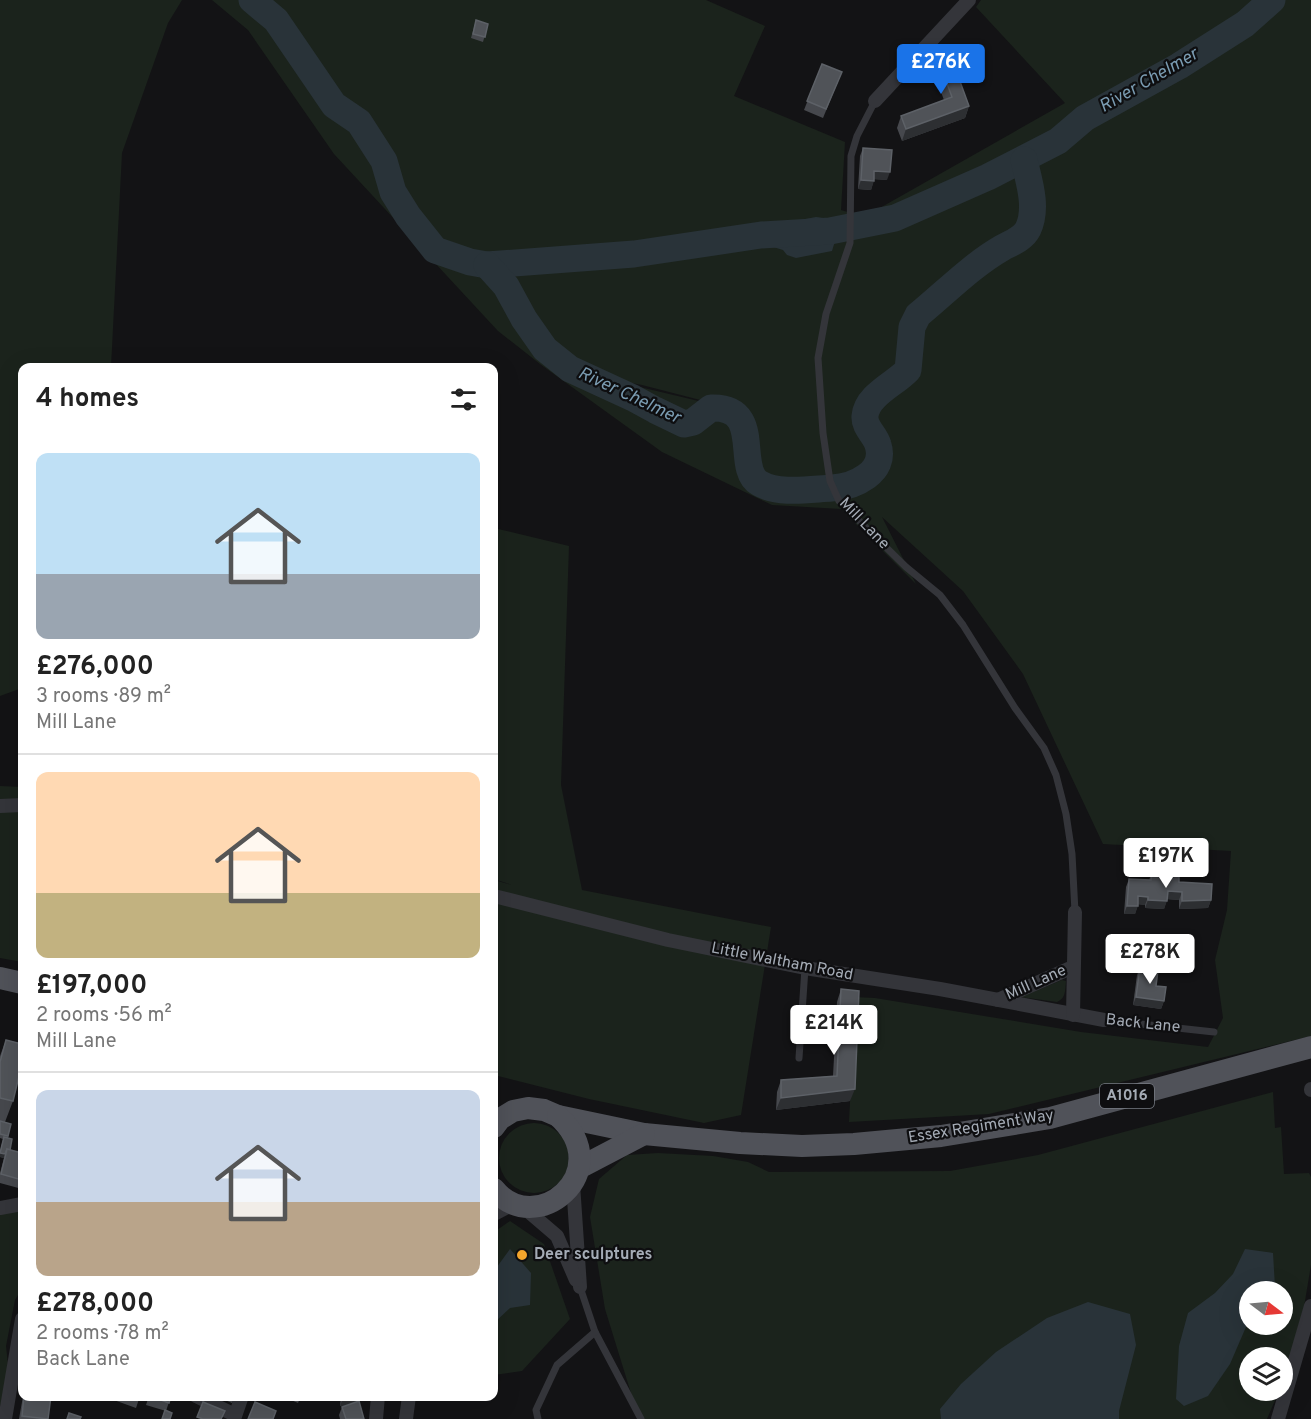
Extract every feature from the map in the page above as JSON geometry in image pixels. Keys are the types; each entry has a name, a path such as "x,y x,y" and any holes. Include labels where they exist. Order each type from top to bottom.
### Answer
{"main road":[{"path":"0,978 18,982"},
{"name":"Essex Regiment Way","path":"498,1120 513,1111 528,1108 644,1134 802,1146 854,1144 941,1136 1050,1118 1311,1047"},
{"path":"558,1116 569,1126 577,1139 580,1153 576,1176"},
{"path":"498,1194 510,1208 542,1206 559,1198 576,1176 644,1134"}],"street":[{"name":"Mill Lane","path":"875,101 969,0"},
{"path":"0,806 18,805"},
{"name":"Little Waltham Road","path":"498,897 668,940 805,968 998,1000 1073,1015"},
{"name":"Mill Lane","path":"1073,1015 1075,912"},
{"name":"Mill Lane","path":"998,1000 1073,967"},
{"name":"Back Lane","path":"1073,1015 1104,1020"},
{"path":"576,1176 580,1287"},
{"path":"0,1208 18,1205"},
{"path":"510,1208 557,1236 580,1287"},
{"path":"1278,1419 1310,1314"},
{"path":"5,1419 18,1346"},
{"path":"205,1401 235,1417 240,1401"},
{"path":"376,1419 378,1401"},
{"path":"406,1419 408,1401"}],"lane":[{"name":"Mill Lane","path":"875,101 857,136 851,156 850,243 826,314 819,358 823,433 830,481 839,501 906,567 940,595 963,625 1044,748 1056,775 1066,814 1072,854 1075,912"},
{"path":"799,1058 805,968"},
{"name":"Back Lane","path":"1104,1020 1214,1032"},
{"path":"580,1287 595,1332 640,1419"},
{"path":"538,1419 536,1410 557,1365 595,1332"}],"shaded area":[{"path":"0,0 182,0 168,23 122,153 111,363 18,363 18,689 0,696"},
{"path":"212,0 706,0 765,26 734,96 845,142 841,210 864,217 1065,103 976,7 981,0 1311,0 1311,1036 989,1114 849,1122 855,1003 853,997 875,998 1081,1032 1208,1047 1223,1018 1215,960 1227,910 1231,851 1103,844 1023,674 963,591 882,517 916,584 841,509 772,505 662,452 540,364 498,331 334,154 248,30","holes":["581,373 642,385 708,402 747,431 707,403"]},
{"path":"816,217 831,219 835,241 832,251 796,258 787,255 783,250 767,245 762,230 784,229 800,220"},
{"path":"498,529 569,546 561,785 582,890 771,927 741,1115 704,1123 589,1099 498,1076 498,881 512,885 498,880"},
{"path":"0,786 18,787 18,961 0,958"},
{"path":"1062,980 1066,981 1064,994 1057,1002 1021,997"},
{"path":"1273,1092 1275,1128 1281,1127 1284,1174 1309,1173 1311,1177 1311,1265 1304,1307 1292,1347 1239,1347 1239,1401 1275,1401 1267,1419 639,1419 605,1309 590,1217 599,1179 627,1155 658,1153 713,1156 748,1162 769,1172 950,1171 1038,1155"},
{"path":"527,1123 541,1123 554,1129 563,1138 569,1151 567,1171 559,1183 541,1193 527,1193 514,1187 505,1178 499,1165 499,1151 505,1138 514,1129"},
{"path":"18,1209 18,1295 6,1346 8,1365 0,1409 0,1214"},
{"path":"510,1221 544,1244 570,1319 522,1371 498,1374 498,1229"},
{"path":"510,1249 531,1273 530,1305 510,1308 498,1319 498,1266"},
{"path":"1245,1249 1273,1253 1275,1281 1239,1281 1239,1335 1243,1335 1230,1364 1208,1396 1184,1406 1176,1399 1179,1346 1188,1313 1215,1293 1233,1274"},
{"path":"1088,1302 1130,1314 1136,1345 1119,1419 941,1419 940,1409 961,1384 996,1352 1047,1318"}],"building":[{"path":"476,20 488,24 485,37 473,34"},
{"path":"947,46 969,106 906,129 901,116 952,97 935,51"},
{"path":"822,64 842,72 826,109 807,101"},
{"path":"863,148 892,150 890,172 874,171 874,181 861,180"},
{"path":"1152,872 1179,874 1179,882 1212,884 1211,900 1182,901 1182,892 1168,891 1167,901 1148,900 1148,897 1138,896 1138,906 1127,906 1129,879 1151,880"},
{"path":"1140,967 1158,970 1156,986 1166,987 1164,1001 1136,997"},
{"path":"841,989 859,991 855,1089 781,1098 781,1080 837,1076"},
{"path":"6,1040 18,1043 18,1080 13,1101 0,1098 0,1062"},
{"path":"0,1121 11,1124 8,1136 0,1134"},
{"path":"4,1137 12,1139 10,1150 7,1149 5,1154 0,1153"},
{"path":"7,1149 18,1152 18,1179 1,1174"},
{"path":"24,1401 50,1401 48,1419 22,1416"},
{"path":"359,1401 364,1419 346,1419 342,1407"},
{"path":"203,1402 225,1411 221,1419 197,1417"},
{"path":"255,1402 276,1411 273,1419 248,1419"},
{"path":"165,1410 172,1413 170,1419 162,1419"},
{"path":"69,1413 81,1417 80,1419 67,1419"}],"waterway":[{"name":"River Chelmer","path":"252,0 276,20 334,105 359,122 384,161 393,192 408,216 435,250 470,262 487,265 634,254 761,235 830,231 895,218 988,177 1058,141 1085,118 1179,66 1245,24 1272,0"},
{"name":"River Chelmer","path":"487,265 506,286 524,319 545,349 570,369 684,424 693,422 711,408 728,410 738,417 743,427 752,475 759,483 767,487 795,490 841,487 867,476 878,463 880,455 878,445 868,428 865,416 876,396 908,370 912,327 918,315 969,271 1020,238 1028,229 1032,203 1024,160"}],"place":[{"name":"Deer sculptures","path":"522,1255"}]}
